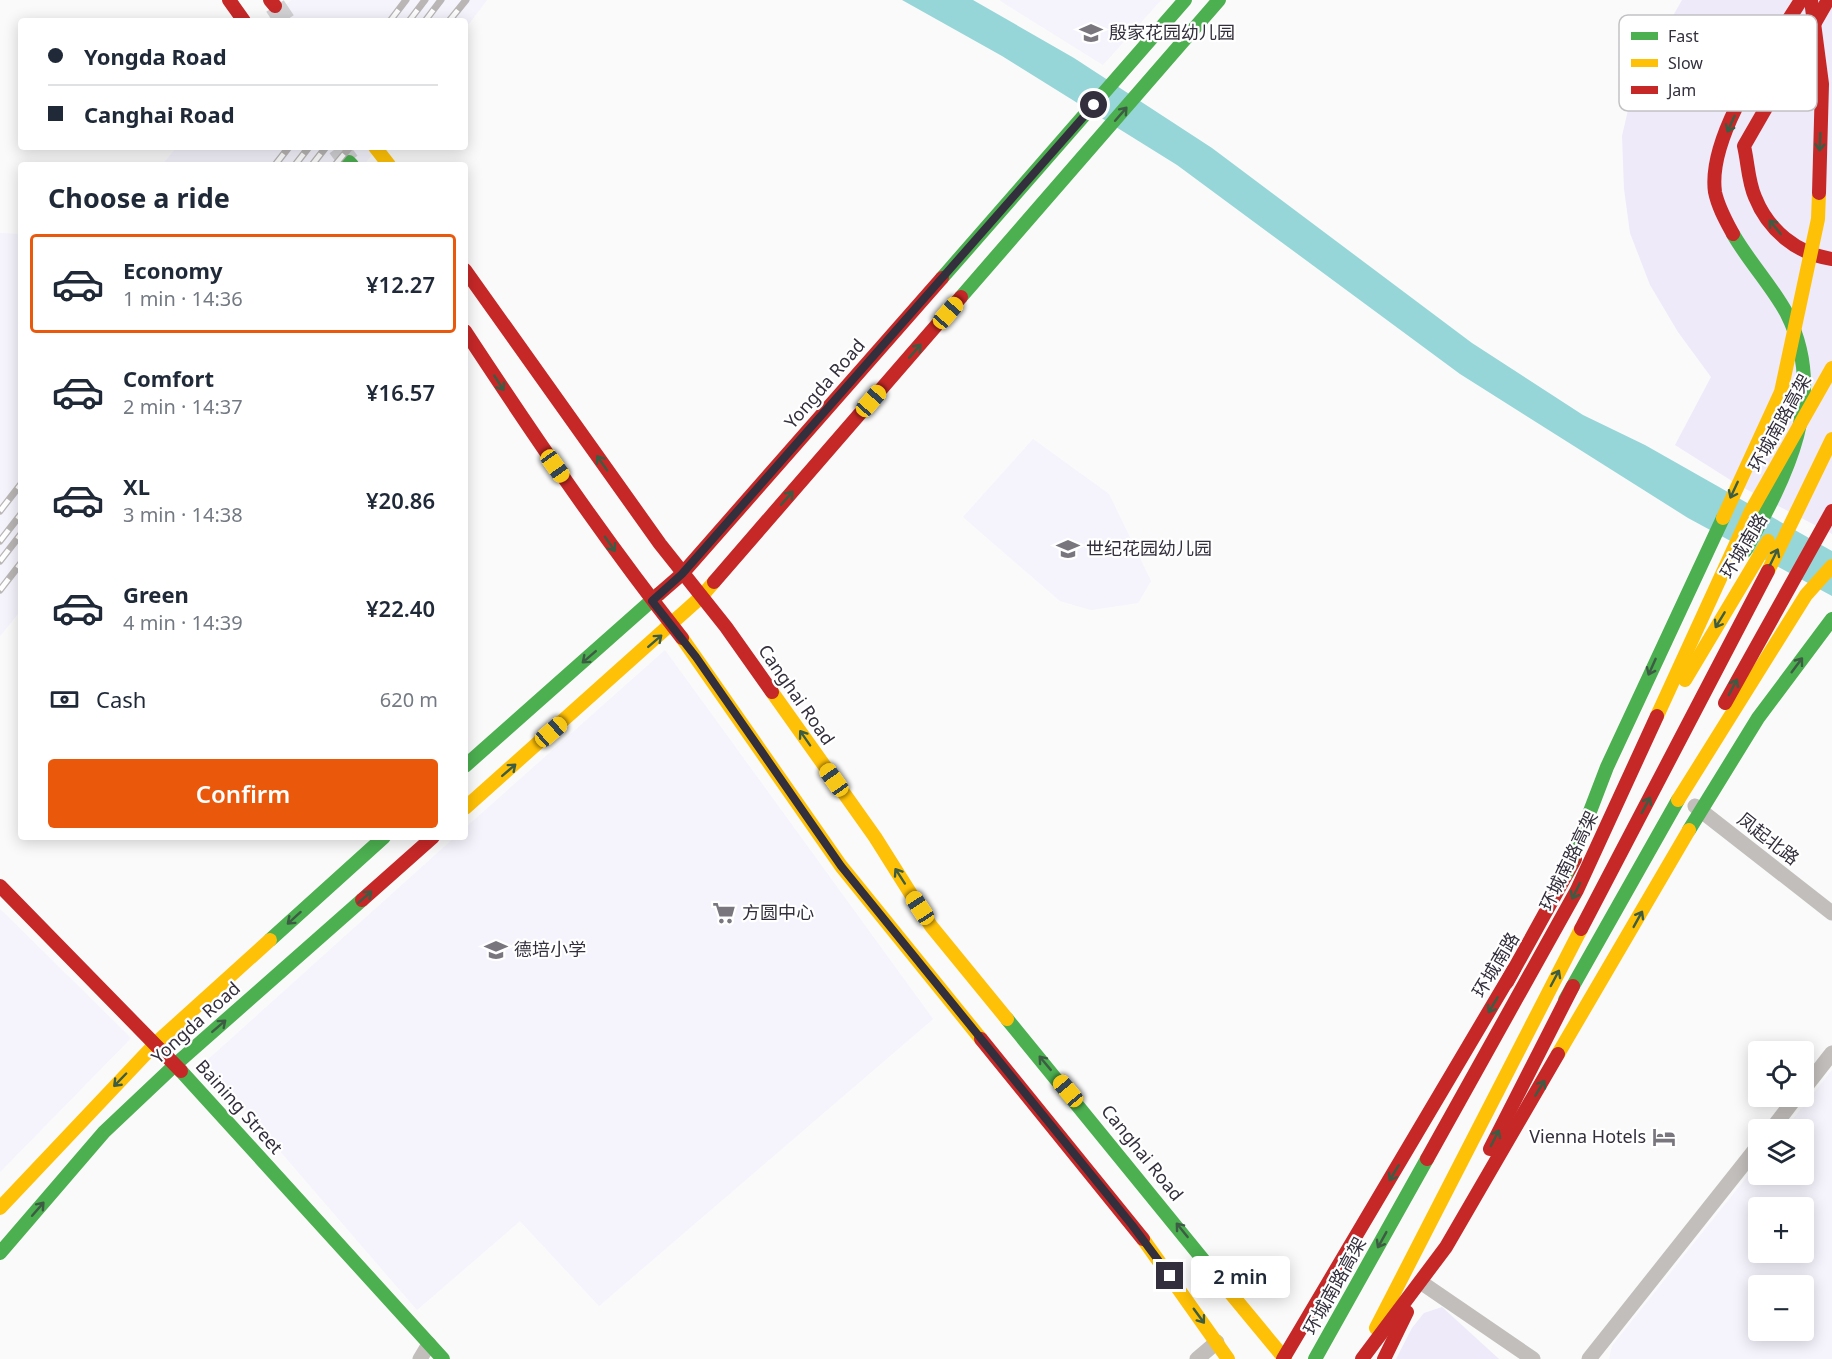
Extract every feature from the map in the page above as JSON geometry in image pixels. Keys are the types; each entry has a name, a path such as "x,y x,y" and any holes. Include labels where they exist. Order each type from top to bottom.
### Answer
{"main road":[{"path":"229,0 241,18"},
{"name":"Yongda Road","path":"468,763 682,574 1185,0"},
{"path":"468,805 672,626 701,597 1219,0"},
{"path":"1792,15 1801,0"},
{"path":"1811,0 1813,15"},
{"path":"1817,19 1828,0"},
{"path":"1523,987 1607,767 1781,392 1818,219 1822,84 1817,46"},
{"path":"1737,111 1725,138 1715,186 1728,226 1787,315 1805,356 1808,383 1806,421 1789,472 1745,565"},
{"path":"1764,111 1744,146 1755,197 1775,229 1799,250 1827,259"},
{"name":"Canghai Road","path":"468,274 682,574 726,627 875,837 931,926 1284,1359"},
{"path":"468,336 542,448 672,626 841,866 1146,1243 1228,1359"},
{"name":"环城南路高架","path":"1316,1359 1577,890 1751,511 1832,368"},
{"name":"环城南路","path":"1284,1359 1507,982 1745,565 1832,434"},
{"path":"1362,1359 1518,1048 1749,609 1832,439"},
{"path":"1384,1359 1565,1000 1787,587 1832,511"},
{"path":"1565,1000 1681,795 1806,595 1832,566"},
{"path":"1362,1359 1446,1247 1714,789 1758,718 1832,619"},
{"name":"Yongda Road","path":"0,1208 156,1043 381,840"},
{"name":"Yongda Road","path":"0,1253 104,1132 176,1064 430,840"},
{"name":"Baining Street","path":"0,886 176,1064 442,1359"}],"street":[{"name":"凤起北路","path":"1681,795 1832,914"},
{"path":"1814,1075 1832,1053"},
{"path":"1779,1119 1789,1107"},
{"path":"1589,1359 1748,1159"},
{"path":"1422,1283 1533,1359"},
{"path":"1197,1359 1217,1342"},
{"path":"420,1359 429,1344"}],"shaded area":[{"path":"292,0 487,0 468,25 468,18 268,18"},
{"name":"殷家花园幼儿园","path":"999,0 1161,0 1103,65"},
{"path":"1682,0 1832,0 1832,534 1740,486 1675,445 1711,377 1678,332 1650,285 1630,233 1624,189 1622,136 1628,111 1817,111 1817,15 1673,15"},
{"path":"174,150 376,150 366,162 164,162"},
{"path":"0,233 18,234 18,614 0,636"},
{"name":"世纪花园幼儿园","path":"1033,439 1109,494 1151,581 1138,603 1091,610 1060,601 963,517"},
{"name":"德培小学","path":"665,650 933,1019 599,1306 520,1221 417,1310 204,1063 452,840 468,840 468,825"},
{"path":"0,909 131,1038 0,1172"},
{"path":"1832,1070 1832,1359 1609,1359 1612,1346 1748,1176 1748,1185 1814,1185 1814,1119 1793,1119 1803,1107 1814,1107 1814,1093"},
{"path":"1442,1307 1499,1359 1396,1359 1412,1328 1424,1313"}],"water":[{"path":"902,0 973,0 1074,58 1212,148 1472,343 1583,415 1645,445 1832,551 1832,596 1688,518 1460,374 1177,165 1002,56"}],"tunnel":[{"path":"275,6 283,18"},
{"path":"340,150 349,162"}],"railway":[{"path":"392,18 406,0"},
{"path":"411,18 425,0"},
{"path":"427,18 441,0"},
{"path":"451,18 466,0"},
{"path":"277,162 287,150"},
{"path":"297,162 307,150"},
{"path":"314,162 324,150"},
{"path":"338,162 348,150"},
{"path":"0,511 18,488"},
{"path":"0,541 18,518"},
{"path":"0,561 18,538"},
{"path":"0,590 18,567"}],"traffic: fast":[{"path":"942,278 1185,0"},
{"path":"961,297 1219,0"},
{"path":"1733,234 1787,314 1799,345 1804,376 1803,406 1797,436 1775,494 1745,551"},
{"path":"1566,874 1607,767 1723,518"},
{"path":"468,763 659,594"},
{"path":"1689,830 1758,718 1832,619"},
{"path":"1565,1000 1678,800"},
{"path":"270,940 381,840"},
{"path":"0,1253 104,1132 176,1064 362,900"},
{"path":"1007,1019 1218,1278"},
{"path":"181,1071 443,1359"},
{"path":"1315,1359 1427,1159"}],"traffic: slow":[{"path":"377,150 387,162"},
{"path":"1723,518 1781,392 1818,219 1819,193"},
{"path":"1657,716 1751,511 1832,368"},
{"path":"1768,571 1832,439"},
{"path":"1685,680 1768,541"},
{"path":"1678,800 1806,595 1832,566"},
{"path":"468,805 701,597 714,582"},
{"path":"682,638 841,866 981,1039"},
{"path":"772,692 875,837 931,926 1007,1019"},
{"path":"1558,1054 1689,830"},
{"path":"1376,1328 1581,929"},
{"path":"0,1208 156,1043 270,940"},
{"path":"1143,1239 1228,1359"},
{"path":"1218,1278 1285,1359"}],"traffic: jam":[{"path":"229,0 242,18"},
{"path":"270,0 275,6"},
{"path":"1791,15 1801,0"},
{"path":"1811,0 1813,15"},
{"path":"1817,19 1828,0"},
{"path":"1817,46 1822,84 1819,193"},
{"path":"1733,234 1715,192 1715,169 1721,144 1734,111"},
{"path":"1764,111 1744,146 1749,178 1761,209 1785,239 1807,252 1832,259"},
{"path":"468,274 660,544 726,627 772,692"},
{"path":"659,594 682,574 942,278"},
{"path":"714,582 961,297"},
{"path":"468,336 570,487 682,638"},
{"path":"1725,703 1832,511"},
{"path":"1581,929 1768,571"},
{"path":"1427,1159 1577,890 1657,716"},
{"path":"362,900 430,840"},
{"path":"1507,982 1575,859"},
{"path":"0,886 181,1071"},
{"path":"1283,1359 1514,969"},
{"path":"1490,1149 1573,986"},
{"path":"981,1039 1143,1239"},
{"path":"1362,1359 1446,1247 1558,1054"},
{"path":"1384,1359 1407,1312"}],"place":[{"name":"殷家花园幼儿园","path":"1091,33"},
{"name":"世纪花园幼儿园","path":"1068,549"},
{"name":"方圆中心","path":"724,913"},
{"name":"德培小学","path":"496,950"},
{"name":"Vienna Hotels","path":"1664,1137"}],"route":[{"path":"1094,105 682,574 652,601 696,657 841,866 1132,1225 1170,1276"}]}
